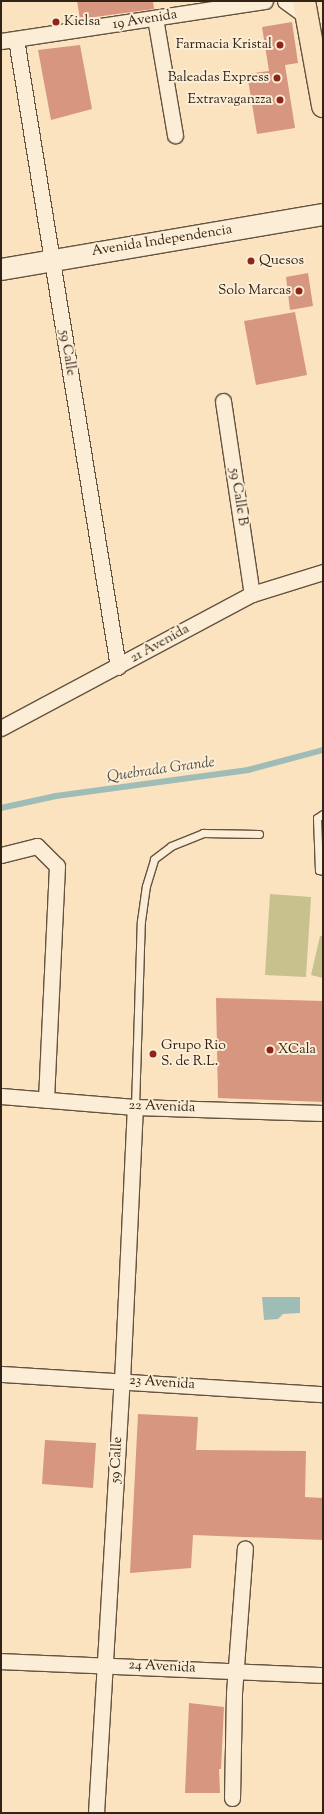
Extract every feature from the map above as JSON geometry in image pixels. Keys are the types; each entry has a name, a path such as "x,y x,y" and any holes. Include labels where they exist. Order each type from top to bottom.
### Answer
{"main road":[{"path":"308,6 323,106"}],"street":[{"name":"19 Avenida","path":"1,41 265,1"},
{"path":"285,1 308,6 323,56"},
{"path":"155,18 175,134"},
{"name":"59 Calle","path":"16,39 118,667"},
{"name":"Avenida Independencia","path":"1,268 323,214"},
{"name":"59 Calle B","path":"223,401 252,594"},
{"name":"21 Avenida","path":"1,728 118,667 252,594 323,572"},
{"path":"1,855 37,846 57,866 46,1100"},
{"name":"22 Avenida","path":"1,1096 135,1107 323,1113"},
{"name":"59 Calle","path":"96,1813 122,1380 135,1107"},
{"name":"23 Avenida","path":"1,1374 122,1380 323,1394"},
{"path":"232,1798 235,1670 245,1548"},
{"name":"24 Avenida","path":"1,1661 105,1664 323,1675"}],"lane":[{"path":"323,814 317,818 319,870 323,871"},
{"path":"135,1107 141,921 146,886 154,859 171,846 203,833 259,834"}],"shaded area":[{"path":"270,894 311,897 306,977 265,975"},
{"path":"320,936 323,936 323,978 311,975"}],"water":[{"path":"262,1297 300,1297 300,1313 283,1314 278,1319 264,1320"}],"building":[{"path":"77,1 153,1 154,9 80,19"},
{"path":"292,22 298,63 285,65 295,128 257,134 247,74 269,71 262,27"},
{"path":"80,45 92,109 51,120 38,50"},
{"name":"Solo Marcas","path":"308,273 313,306 290,310 286,277"},
{"path":"295,312 307,375 256,385 244,321"},
{"name":"XCala","path":"216,998 323,1001 323,1102 218,1098"},
{"path":"138,1414 198,1417 196,1450 306,1451 305,1497 323,1498 323,1540 193,1535 191,1568 130,1573"},
{"path":"45,1440 96,1443 93,1488 42,1484"},
{"path":"189,1703 224,1707 221,1769 219,1769 220,1793 185,1793"}],"waterway":[{"name":"Quebrada Grande","path":"1,808 56,796 248,770 323,750"}],"place":[{"name":"Kielsa","path":"56,22"},
{"name":"Farmacia Kristal","path":"280,45"},
{"name":"Baleadas Express","path":"277,78"},
{"name":"Extravaganzza","path":"280,100"},
{"name":"Quesos","path":"251,261"},
{"name":"Solo Marcas","path":"299,291"},
{"name":"XCala","path":"270,1050"},
{"name":"Grupo Rio S. de R.L.","path":"153,1054"}]}
